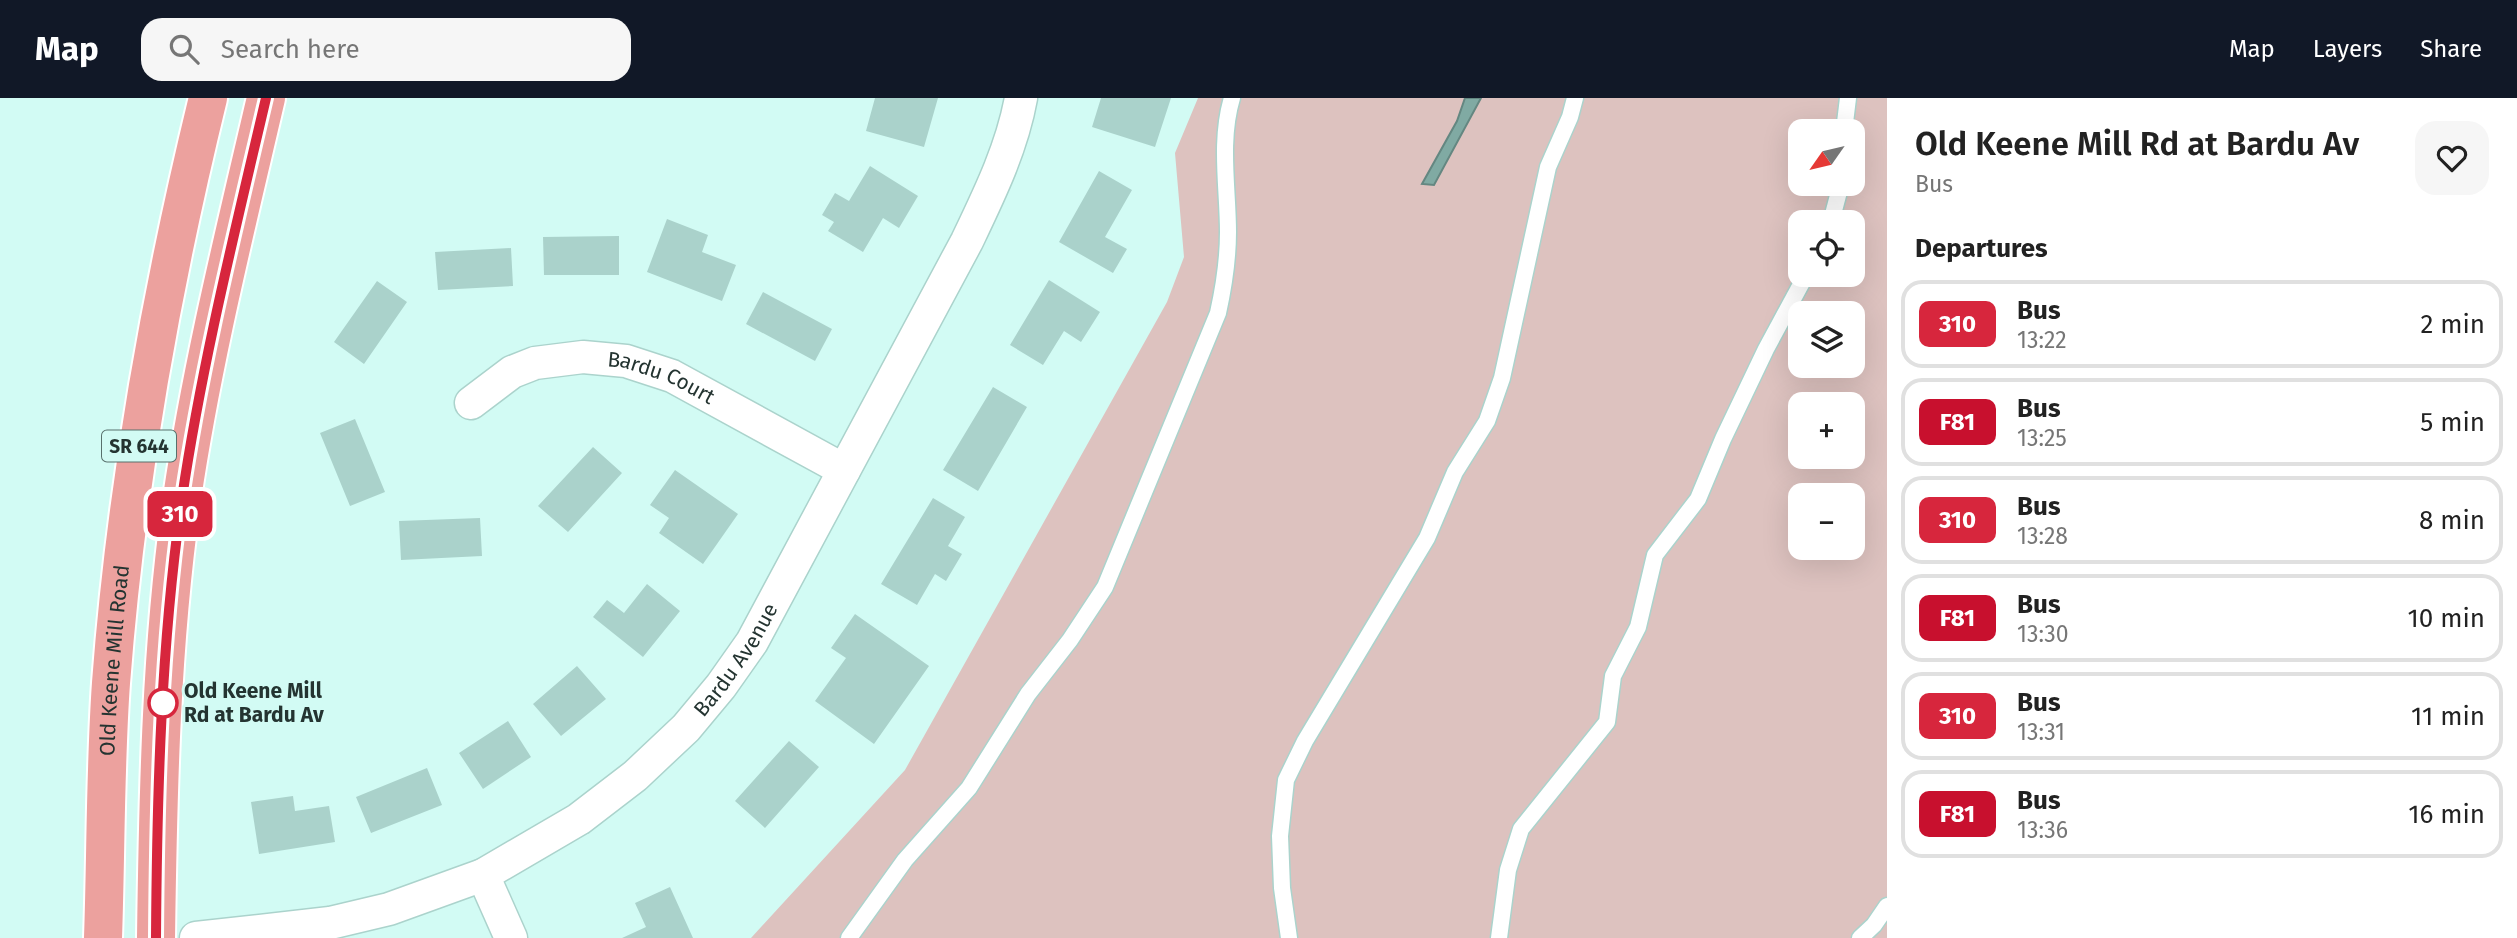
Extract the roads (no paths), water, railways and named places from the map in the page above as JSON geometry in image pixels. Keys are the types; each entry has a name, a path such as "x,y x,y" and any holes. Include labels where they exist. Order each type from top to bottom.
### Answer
{"main road":[{"name":"Old Keene Mill Road","path":"103,938 111,685 128,514 154,353 208,98"},
{"name":"SR 644","path":"156,938 158,779 182,500 202,381 266,98"}],"street":[{"name":"Bardu Avenue","path":"196,938 330,923 389,909 483,875 579,819 635,776 686,728 721,687 752,642 967,241 991,191 1021,98"},
{"name":"Bardu Court","path":"471,403 512,372 535,363 583,357 626,361 671,376 844,470"},
{"path":"483,875 511,938"}],"lane":[{"path":"849,938 905,860 969,788 1028,694 1105,587 1219,313 1225,281 1227,246 1225,145 1232,98"},
{"path":"1289,938 1282,888 1280,836 1286,780 1305,741 1427,538 1455,472 1487,421 1502,378 1548,167 1570,117 1575,98"},
{"path":"1845,119 1848,98"},
{"path":"1499,938 1508,870 1521,829 1607,722 1613,676 1638,627 1655,555 1699,499 1734,416 1800,287"},
{"path":"1860,938 1874,925 1887,906"}],"place":[{"name":"Old Keene Mill Rd at Bardu Av","path":"163,703"}]}
